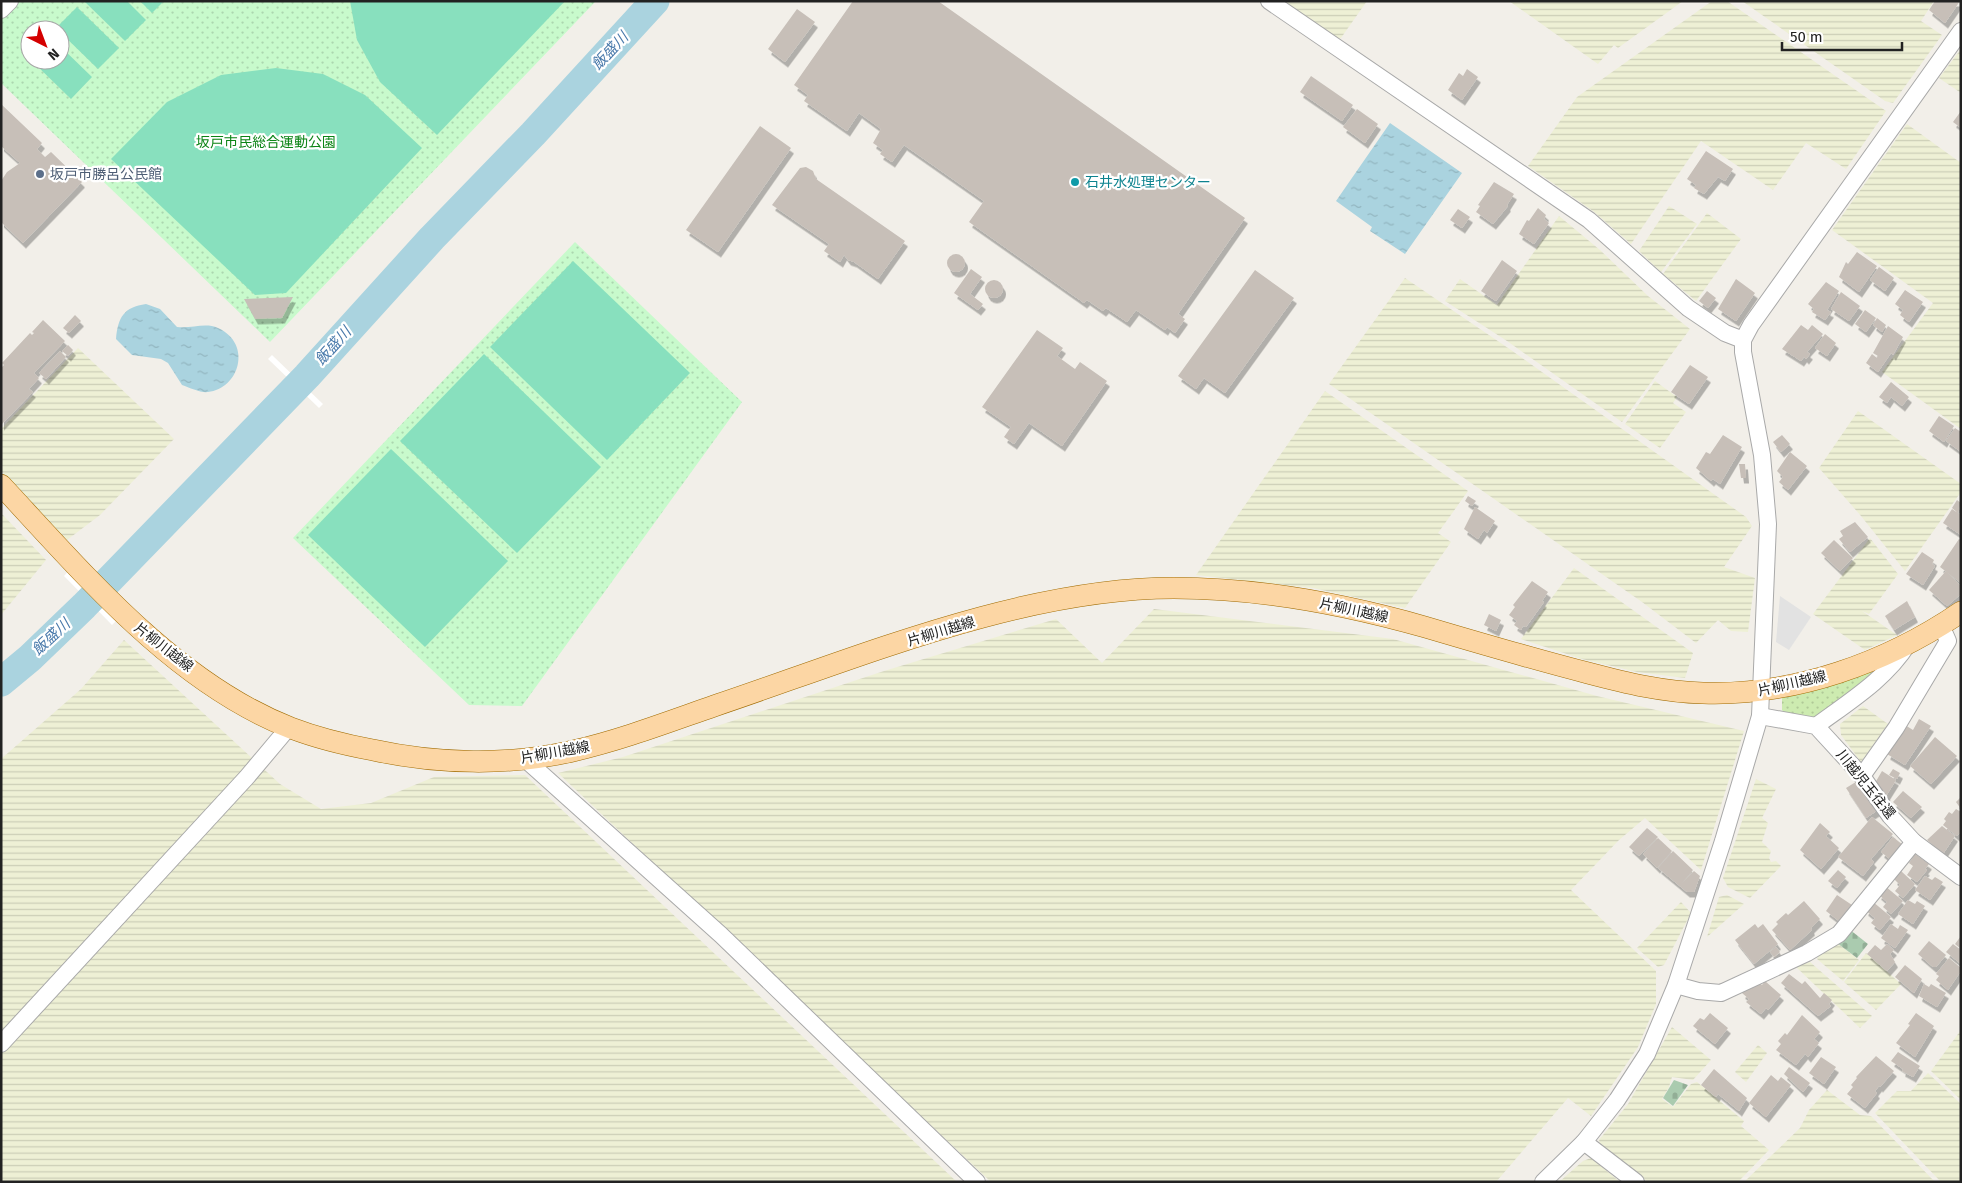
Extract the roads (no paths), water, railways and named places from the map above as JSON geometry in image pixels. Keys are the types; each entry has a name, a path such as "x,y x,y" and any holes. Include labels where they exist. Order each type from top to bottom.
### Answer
{"main road":[{"name":"片柳川越線","path":"1,485 123,614 169,654 236,700 289,727 377,751 431,759 466,761 525,759 572,752 638,732 907,641 1011,609 1080,596 1148,589 1176,588 1255,593 1301,599 1395,619 1516,655 1632,684 1663,690 1703,693 1761,692 1806,682 1861,665 1908,644 1961,612"}],"street":[{"path":"1,10 10,1"},
{"path":"1268,1 1589,220 1688,308 1725,333 1743,340"},
{"path":"1543,1182 1584,1142 1617,1100 1647,1054 1676,985 1729,822 1760,716 1768,524 1762,456 1743,352 1743,340 1751,325 1961,31"},
{"path":"1862,776 1896,728 1948,641 1942,625"},
{"path":"1760,716 1816,726 1876,682 1896,662 1908,644"},
{"name":"川越児玉往還","path":"1816,726 1862,776 1890,816 1914,842 1961,877"},
{"path":"1,1044 247,777 289,727"},
{"path":"525,759 722,935 977,1182"},
{"path":"1676,985 1698,991 1721,993 1807,953 1839,934 1914,842"},
{"path":"1584,1142 1636,1182"}],"water":[{"path":"1390,123 1462,173 1405,254 1370,231 1372,227 1336,201"},
{"path":"146,304 160,309 177,327 213,326 229,335 236,344 238,365 228,383 219,389 208,392 199,391 182,385 168,363 161,359 132,355 116,339 118,325 127,311 138,305"}],"waterway":[{"name":"飯盛川","path":"1,682 30,658 84,606 307,376 432,238 533,134 655,1"}],"place":[{"name":"坂戸市勝呂公民館","path":"40,174"},
{"name":"石井水処理センター","path":"1075,182"}],"park label":[{"name":"坂戸市民総合運動公園","path":"266,142"}]}
